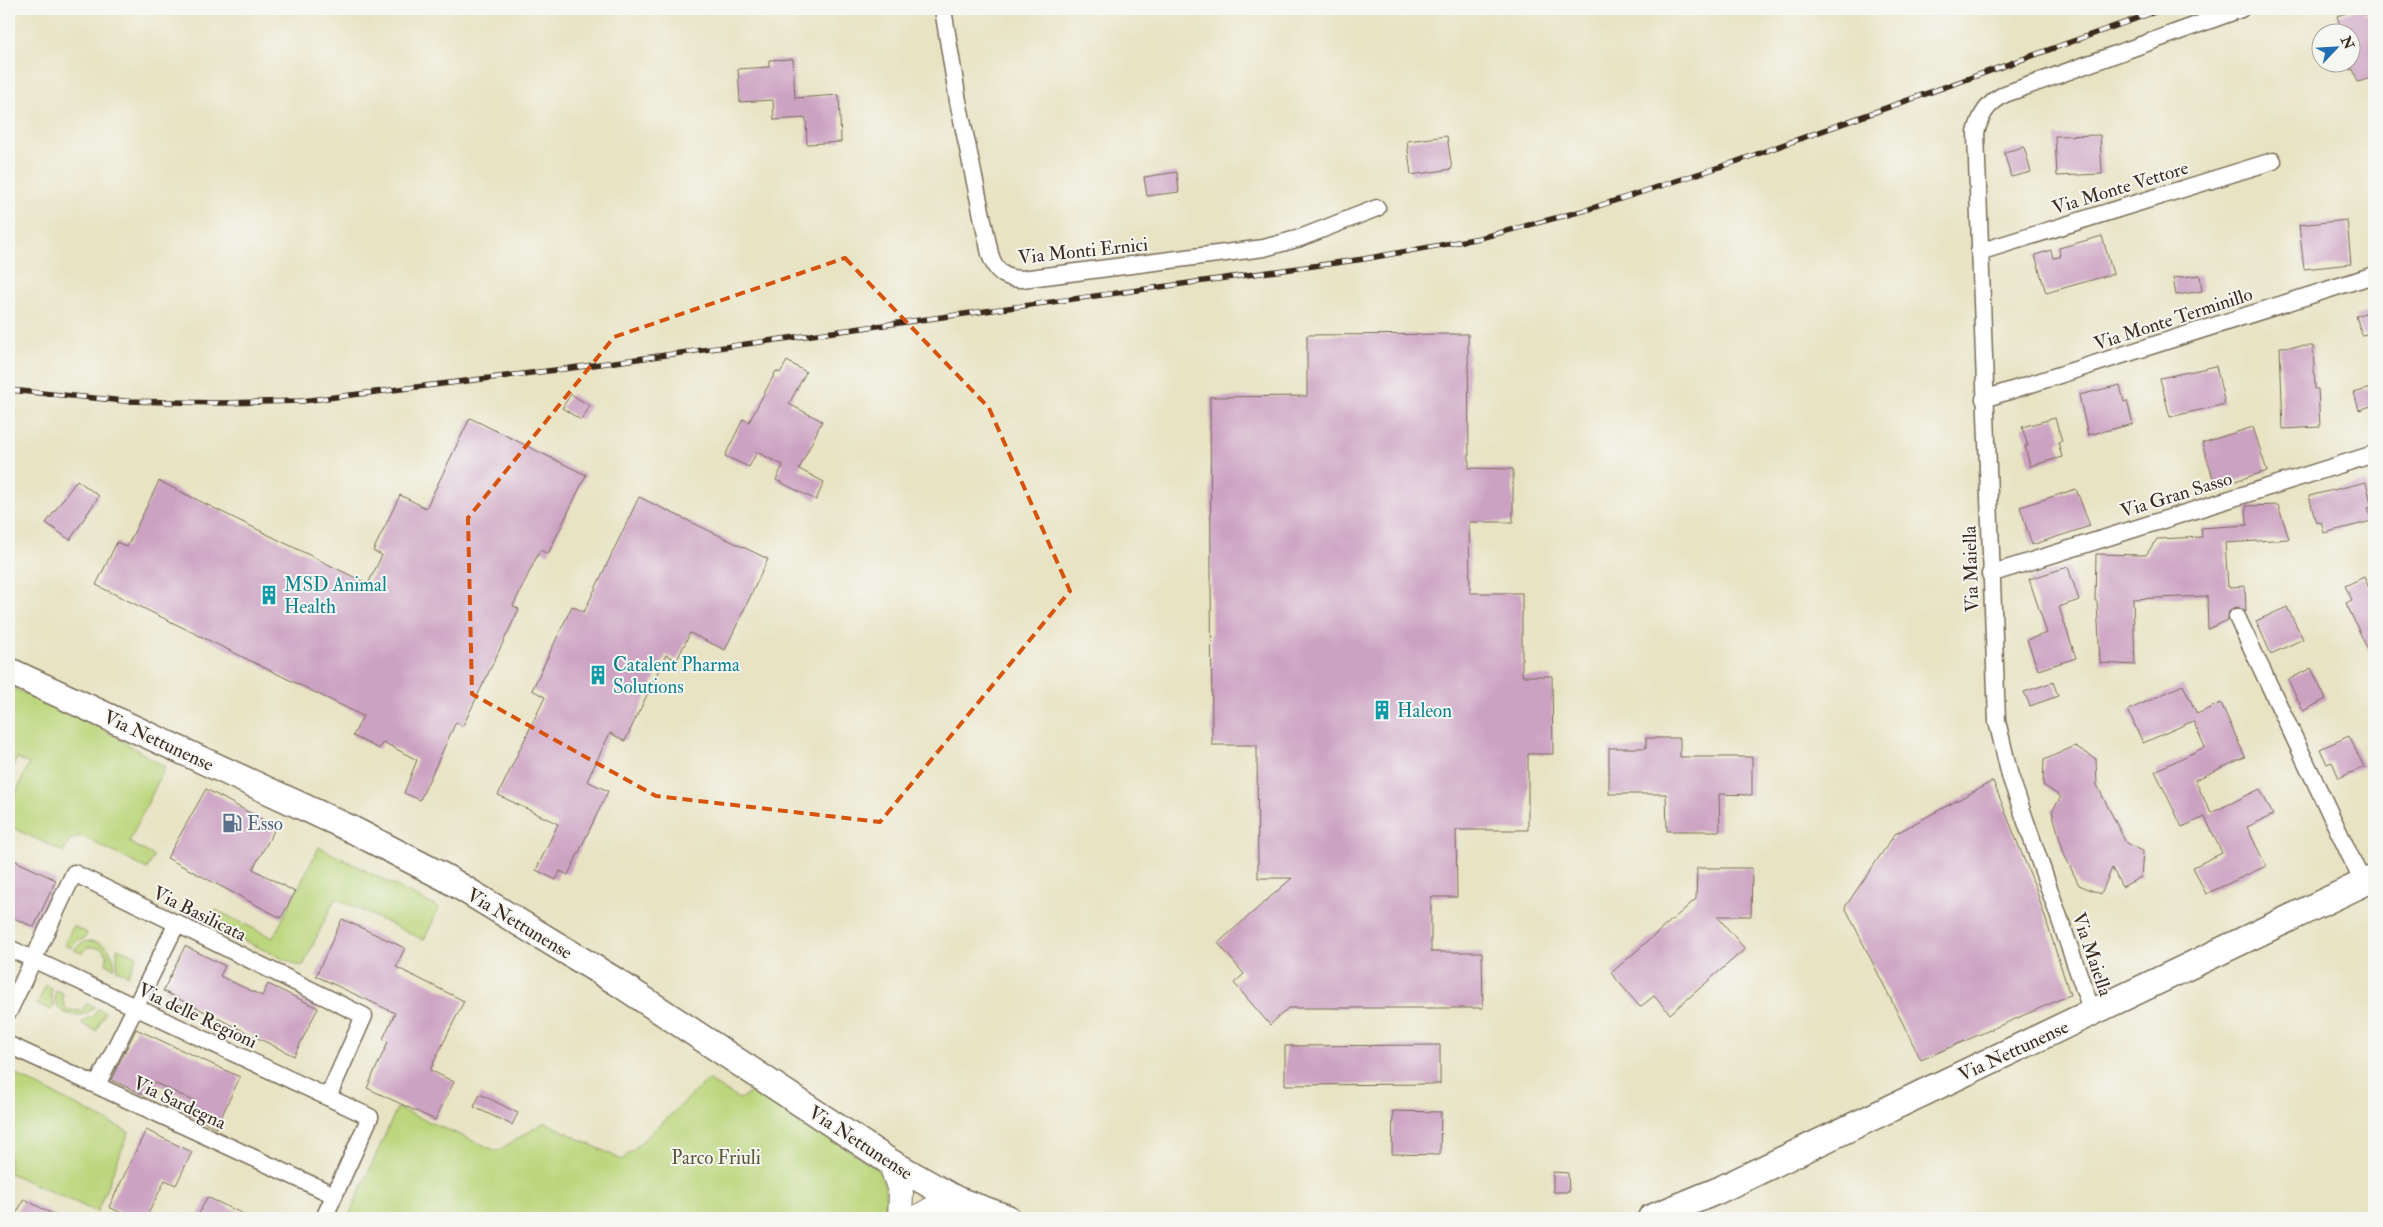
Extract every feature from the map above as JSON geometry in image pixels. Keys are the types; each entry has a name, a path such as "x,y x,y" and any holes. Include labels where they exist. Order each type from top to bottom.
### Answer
{"main road":[{"name":"Via Nettunense","path":"9,671 349,828 446,878 609,977 890,1162 952,1209 1007,1218"},
{"name":"Via Nettunense","path":"1651,1218 1717,1191 2368,881"}],"street":[{"name":"Via Monti Ernici","path":"943,9 960,110 990,254 997,270 1004,276 1022,279 1264,248 1300,238 1377,208"},
{"name":"Via Maiella","path":"2092,1012 2010,776 2003,751 1996,705 1975,140 1984,111 1999,98 2241,9"},
{"name":"Via Monte Vettore","path":"1979,252 2273,161"},
{"name":"Via Monte Terminillo","path":"1984,399 2374,275"},
{"name":"Via Gran Sasso","path":"1990,574 2374,454"},
{"path":"2237,618 2368,881"},
{"name":"Via Basilicata","path":"9,1011 74,873 364,1016 328,1097"},
{"path":"97,1086 177,924"},
{"name":"Via delle Regioni","path":"9,948 370,1117 334,1195"},
{"name":"Via Sardegna","path":"9,1045 334,1195"},
{"path":"890,1162 901,1194 900,1218"},
{"path":"324,1218 334,1195"},
{"path":"916,1218 932,1209 952,1209"}],"highlighted area":[{"path":"845,258 989,408 1070,591 880,822 656,796 472,694 468,518 614,337"}],"green space":[{"path":"9,686 93,723 165,767 129,842 154,856 147,869 81,836 70,840 64,852 9,826 9,807 29,764 17,758 12,768 9,766"},
{"path":"319,847 439,908 424,940 335,898 303,966 212,926 211,920 216,910 273,938"},
{"path":"73,926 87,933 85,938 76,941 71,948 64,945"},
{"path":"94,941 107,948 113,957 114,968 106,964 107,955 101,948 88,947 82,953 74,950 81,943"},
{"path":"117,948 137,956 128,975 117,970"},
{"path":"46,985 52,988 51,996 54,1006 51,1010 37,1004"},
{"path":"56,990 63,993 63,1003 68,1010 81,1011 87,1004 95,1007 89,1012 82,1014 67,1014 57,1005 55,998"},
{"path":"98,1009 105,1012 96,1031 82,1024 84,1020 93,1016"},
{"path":"9,1071 129,1132 97,1212 9,1173"},
{"name":"Parco Friuli","path":"708,1080 739,1099 757,1090 876,1168 883,1179 886,1192 885,1205 880,1218 348,1218 397,1108 497,1151 545,1122 622,1160"}],"building":[{"path":"2359,9 2362,9 2364,15 2374,11 2374,77 2358,82 2354,72 2360,72 2360,22 2339,22 2337,16"},
{"path":"793,59 795,98 839,95 841,142 807,144 806,118 774,120 773,100 740,102 738,69 769,67 769,60"},
{"path":"2100,135 2102,174 2057,176 2055,136"},
{"path":"1447,136 1452,169 1411,175 1407,141"},
{"path":"2024,147 2031,172 2011,177 2004,152"},
{"path":"1177,172 1179,192 1147,196 1144,177"},
{"path":"2347,220 2351,264 2304,269 2299,225"},
{"path":"2102,236 2113,274 2046,293 2035,255 2051,250 2053,258 2060,257 2059,248"},
{"path":"2200,275 2202,291 2176,295 2173,278"},
{"path":"2374,310 2374,332 2362,335 2356,316"},
{"name":"Haleon","path":"1468,334 1469,468 1513,469 1513,522 1469,522 1470,593 1522,593 1522,676 1552,676 1553,754 1528,754 1528,830 1456,830 1457,897 1431,897 1431,952 1482,952 1483,1008 1288,1008 1270,1025 1234,983 1244,974 1218,943 1292,878 1258,878 1257,745 1212,745 1210,397 1307,396 1307,335"},
{"path":"2313,346 2315,389 2318,389 2320,427 2283,429 2280,347"},
{"path":"787,361 806,372 789,404 822,421 799,469 824,482 816,500 776,480 783,465 757,452 749,467 725,456 743,419 749,422 776,371 780,373"},
{"path":"2216,366 2225,404 2170,417 2160,378"},
{"path":"2120,385 2124,402 2127,401 2133,424 2088,435 2079,395"},
{"path":"2374,387 2374,405 2359,410 2354,393"},
{"path":"571,394 590,406 581,420 562,408"},
{"name":"MSD Animal Health","path":"470,418 586,475 548,554 540,550 513,606 519,609 463,726 456,722 420,800 404,793 417,760 383,742 379,749 353,736 363,716 96,585 117,542 127,547 159,481 368,584 382,555 373,551 400,495 426,508"},
{"path":"2055,418 2062,441 2058,442 2062,457 2030,466 2025,446 2028,446 2022,427"},
{"path":"2253,427 2267,471 2216,487 2202,443"},
{"path":"77,480 99,496 70,540 46,523"},
{"path":"2366,482 2372,507 2368,508 2372,521 2324,533 2321,522 2316,523 2309,496"},
{"path":"2076,489 2090,526 2032,545 2020,507"},
{"name":"Catalent Pharma Solutions","path":"639,497 768,559 725,650 690,633 677,660 666,655 625,741 610,733 587,781 608,791 568,875 560,871 556,880 536,870 558,824 498,795 545,697 532,690 572,606 584,612"},
{"path":"2278,505 2289,539 2225,543 2228,587 2245,586 2246,612 2238,607 2233,608 2229,612 2228,620 2208,629 2207,596 2133,599 2135,665 2100,663 2097,601 2095,601 2096,554 2146,555 2157,539 2202,537 2201,528 2247,525 2246,506"},
{"path":"2068,567 2079,600 2059,607 2076,658 2038,670 2027,640 2047,633 2029,579"},
{"path":"2364,577 2369,588 2374,586 2374,663 2346,603 2352,600 2345,586"},
{"path":"2287,607 2303,639 2271,654 2256,621"},
{"path":"2311,668 2326,699 2303,711 2288,680"},
{"path":"2053,682 2058,696 2030,706 2024,692"},
{"path":"2183,685 2197,714 2221,703 2245,757 2195,780 2211,813 2260,789 2273,815 2247,827 2266,866 2206,894 2193,867 2222,853 2205,817 2182,827 2155,771 2205,747 2193,721 2143,743 2128,710"},
{"path":"2349,736 2364,767 2339,778 2332,762 2327,764 2320,749"},
{"path":"1646,738 1680,738 1680,757 1752,757 1752,795 1719,794 1720,831 1667,831 1666,794 1609,794 1609,748 1646,748"},
{"path":"2075,746 2096,759 2097,785 2126,843 2143,851 2141,877 2122,887 2112,868 2101,894 2079,885 2064,854 2052,811 2061,797 2043,785 2044,760"},
{"path":"1993,781 2036,889 2070,995 1921,1060 1845,907 1895,834"},
{"path":"206,789 276,827 253,869 295,892 281,918 167,858"},
{"path":"9,858 56,880 34,927 9,916"},
{"path":"1697,868 1752,868 1751,916 1717,916 1745,949 1670,1014 1654,996 1640,1007 1611,973 1696,899"},
{"path":"342,919 405,948 396,967 464,1001 430,1070 454,1082 435,1120 367,1088 388,1042 383,1039 395,1013 316,976"},
{"path":"185,946 225,966 220,976 262,996 268,984 318,1008 294,1056 163,991"},
{"path":"136,1029 240,1077 216,1128 188,1114 194,1101 151,1081 145,1095 111,1080"},
{"path":"1440,1045 1440,1084 1285,1085 1285,1046"},
{"path":"480,1094 518,1113 512,1125 474,1107"},
{"path":"1393,1111 1441,1112 1440,1155 1392,1154"},
{"path":"146,1130 192,1152 176,1185 165,1180 146,1218 132,1218 109,1207"},
{"path":"1553,1172 1568,1173 1569,1192 1553,1192"},
{"path":"207,1197 252,1218 197,1218"},
{"path":"24,1199 60,1218 14,1218"}],"railway":[{"path":"9,390 125,401 221,403 302,401 564,369 1364,259 1480,238 1586,210 1735,162 2163,9"}],"place":[{"name":"MSD Animal Health","path":"269,595"},
{"name":"Catalent Pharma Solutions","path":"598,675"},
{"name":"Haleon","path":"1382,710"},
{"name":"Esso","path":"232,823"}]}
